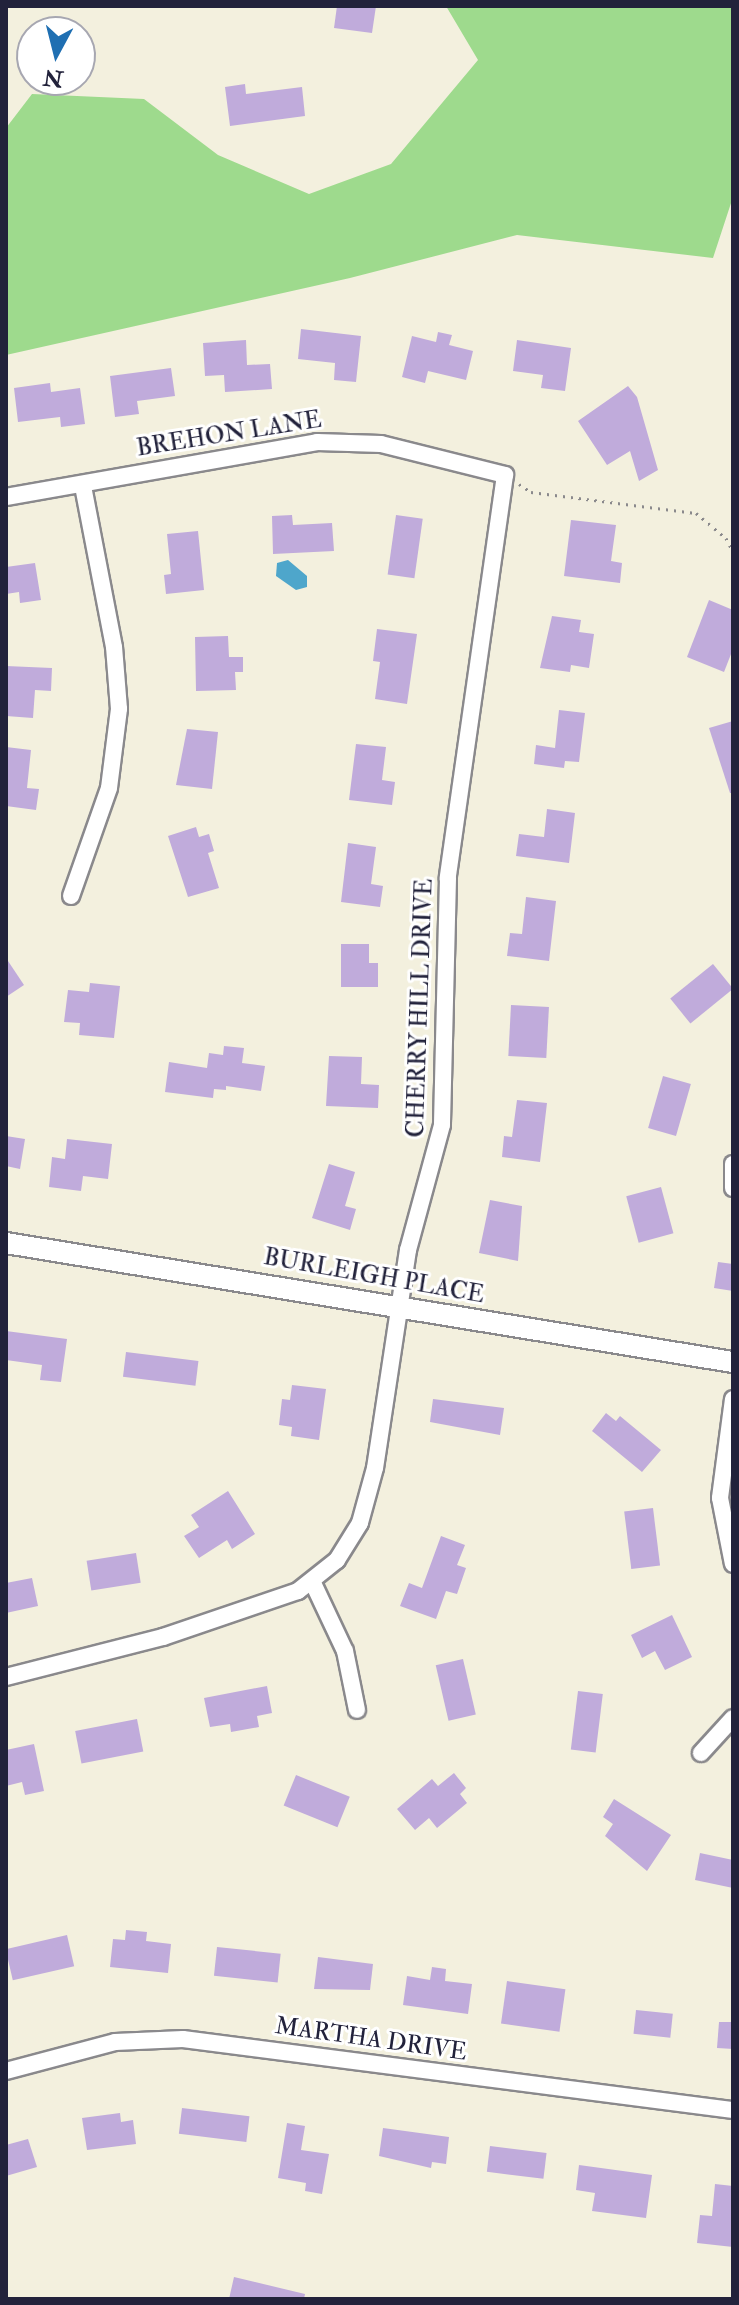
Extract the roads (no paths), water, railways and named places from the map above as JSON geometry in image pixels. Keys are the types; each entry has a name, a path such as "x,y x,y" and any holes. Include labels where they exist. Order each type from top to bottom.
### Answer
{"street":[{"name":"BREHON LANE","path":"6,497 83,486 317,442 381,444 505,475"},
{"name":"CHERRY HILL DRIVE","path":"6,1677 177,1633 247,1611 312,1581 351,1543 367,1504 398,1305 442,1125 448,878 505,475"},
{"path":"71,896 109,788 119,709 114,647 83,486"},
{"path":"733,1164 733,1188"},
{"name":"BURLEIGH PLACE","path":"6,1243 733,1362"},
{"path":"733,1399 720,1498 733,1564"},
{"path":"312,1581 345,1651 357,1710"},
{"path":"701,1753 733,1718"},
{"name":"MARTHA DRIVE","path":"6,2071 115,2042 172,2039 733,2110"}],"water":[{"path":"288,560 307,576 307,587 296,590 276,576 277,563"}]}
